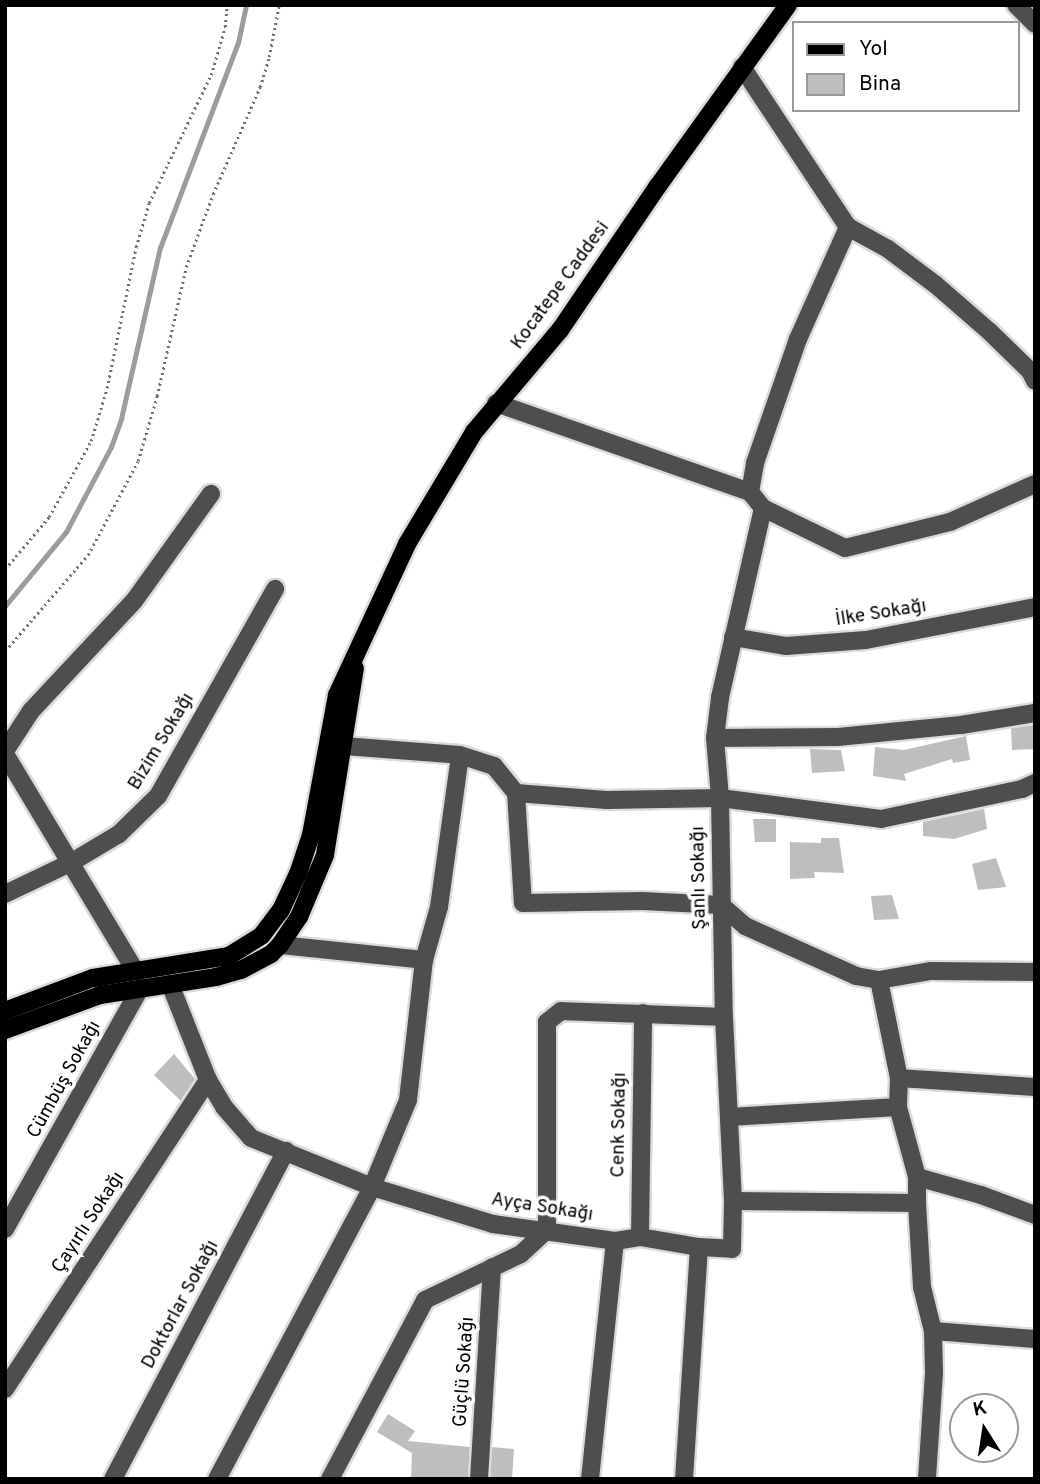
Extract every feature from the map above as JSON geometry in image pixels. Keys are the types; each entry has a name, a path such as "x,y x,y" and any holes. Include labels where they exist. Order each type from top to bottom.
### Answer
{"main road":[{"name":"Kocatepe Caddesi","path":"5,1011 93,978 138,979 241,970 280,946 299,917 325,855 337,695 407,544 461,451 496,403 559,330 788,5"},
{"name":"Kocatepe Caddesi","path":"774,27 803,5"},
{"name":"Kocatepe Caddesi","path":"167,975 229,956 254,942 281,910 298,874 311,835 335,744"},
{"path":"254,942 280,946"},
{"name":"Kocatepe Caddesi","path":"5,1030 138,979"}],"street":[{"path":"1016,5 1035,24"},
{"path":"742,67 848,226 888,249 936,285 989,331 1030,371 1035,381"},
{"path":"750,492 755,463 798,339 848,226"},
{"path":"496,403 750,492 763,508 845,548 950,522 1035,484"},
{"path":"138,979 72,862 5,753 31,711 134,601 211,494"},
{"name":"Şanlı Sokağı","path":"733,1201 724,1017 720,798 715,738 720,698 763,508"},
{"name":"Bizim Sokağı","path":"5,894 72,862 119,834 158,796 275,589"},
{"name":"İlke Sokağı","path":"733,637 786,646 866,640 1035,607"},
{"path":"715,738 838,737 961,725 1035,713"},
{"path":"335,744 460,755 494,766 516,793 523,903 643,901 722,905 745,926 856,976 879,980 931,971 1035,972"},
{"path":"217,1479 372,1187 408,1100 424,960 439,907 460,755"},
{"path":"516,793 607,800 720,798 880,819 1022,789 1035,783"},
{"path":"280,946 424,960"},
{"name":"Ayça Sokağı","path":"167,975 189,1038 208,1080 223,1107 251,1138 372,1187 493,1224 615,1241 640,1237 699,1247 732,1249 733,1201"},
{"name":"Cümbüş Sokağı","path":"5,1229 138,979"},
{"path":"879,980 899,1078 898,1107 917,1177 922,1287 933,1331 933,1400 926,1479"},
{"path":"330,1479 425,1300 521,1254 547,1230 547,1022 561,1011 724,1017"},
{"name":"Cenk Sokağı","path":"640,1237 643,1013"},
{"path":"899,1078 1035,1087"},
{"name":"Çayırlı Sokağı","path":"5,1389 208,1080"},
{"path":"729,1117 898,1107"},
{"name":"Doktorlar Sokağı","path":"113,1479 286,1152"},
{"path":"917,1177 981,1195 1035,1215"},
{"path":"733,1201 917,1203"},
{"path":"590,1479 615,1241"},
{"path":"684,1479 699,1247"},
{"name":"Güçlü Sokağı","path":"479,1479 492,1267"},
{"path":"933,1331 1035,1339"}],"path":[{"path":"5,569 49,517 91,441 107,388 136,247 149,203 211,75 225,27 227,5"},
{"path":"5,651 88,555 138,461 157,397 186,267 213,194 260,87 279,5"}],"building":[{"path":"1035,725 1035,749 1012,750 1011,728"},
{"path":"966,736 970,760 953,763 952,759 904,774 906,781 873,776 875,747 904,750"},
{"path":"810,749 841,750 845,771 812,773"},
{"path":"984,809 987,829 954,839 923,836 923,822"},
{"path":"753,819 776,819 776,842 755,842"},
{"path":"821,838 839,838 844,873 814,872 815,878 790,879 790,842 821,843"},
{"path":"996,858 1006,887 978,890 972,864"},
{"path":"892,895 899,919 874,920 871,896"},
{"path":"174,1054 195,1079 181,1101 154,1075"},
{"path":"388,1414 415,1431 408,1441 470,1447 468,1479 411,1479 412,1453 377,1432"},
{"path":"492,1447 514,1449 512,1479 490,1479"}],"waterway":[{"path":"5,606 66,532 111,447 121,419 160,248 238,43 246,5"}]}
